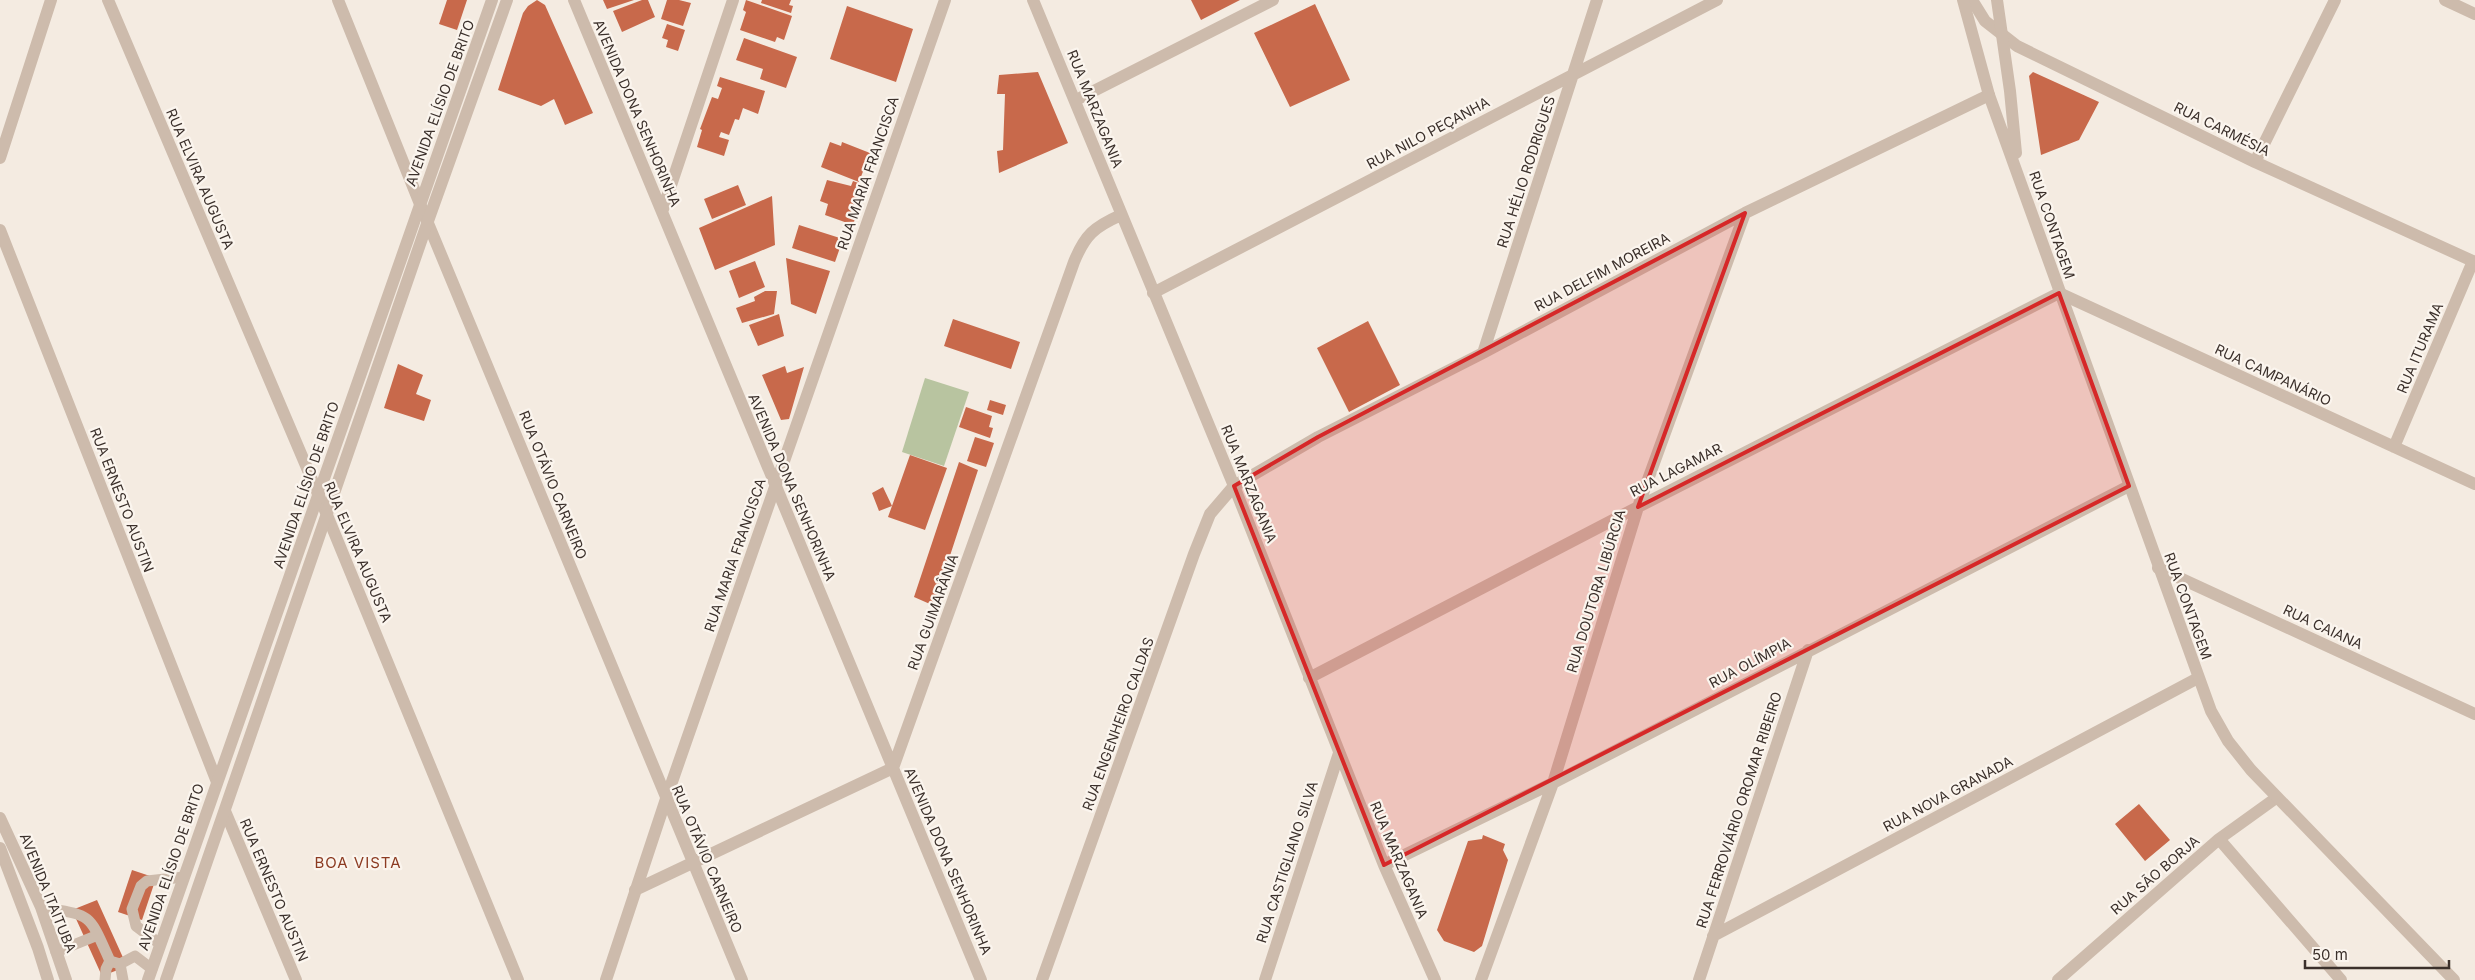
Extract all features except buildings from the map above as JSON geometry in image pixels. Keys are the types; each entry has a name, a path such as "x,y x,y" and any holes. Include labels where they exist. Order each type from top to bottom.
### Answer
{"street":[{"path":"0,158 51,0"},
{"name":"RUA ELVIRA AUGUSTA","path":"108,0 327,515 518,980"},
{"name":"RUA OTÁVIO CARNEIRO","path":"338,0 420,204 742,980"},
{"name":"AVENIDA ELÍSIO DE BRITO","path":"150,974 492,0"},
{"name":"AVENIDA ELÍSIO DE BRITO","path":"166,980 428,221 507,0"},
{"path":"662,212 733,0"},
{"name":"RUA MARIA FRANCISCA","path":"606,980 666,799 945,0"},
{"name":"RUA MARZAGANIA","path":"1033,0 1076,100 1121,215 1234,486 1384,865 1435,980"},
{"path":"1076,100 1273,0"},
{"name":"RUA HÉLIO RODRIGUES","path":"1483,353 1597,0"},
{"name":"RUA NILO PEÇANHA","path":"1153,293 1717,0"},
{"name":"RUA CONTAGEM","path":"1963,0 1989,95 2017,168 2059,293 2211,711 2228,741 2276,798 2454,980"},
{"name":"RUA CARMÉSIA","path":"1972,0 1985,21 2017,46 2255,162 2474,261"},
{"name":"RUA CONTAGEM","path":"1997,0 2010,91 2017,168"},
{"path":"2255,162 2335,0"},
{"path":"2445,0 2475,14"},
{"name":"AVENIDA DONA SENHORINHA","path":"573,2 981,980"},
{"name":"RUA DELFIM MOREIRA","path":"1234,486 1318,437 1483,353 1745,213 1989,95"},
{"name":"RUA DOUTORA LIBÚRCIA","path":"1481,980 1553,783 1638,507 1745,213"},
{"name":"RUA GUIMARÂNIA","path":"893,768 1074,262 1089,234 1104,222 1121,215"},
{"name":"RUA ERNESTO AUSTIN","path":"0,230 217,782"},
{"name":"RUA ITURAMA","path":"2394,447 2474,261"},
{"name":"RUA CAMPANÁRIO","path":"2059,293 2475,484"},
{"name":"RUA LAGAMAR","path":"1309,678 1638,507 2059,293"},
{"name":"RUA ENGENHEIRO CALDAS","path":"1042,980 1194,554 1210,514 1234,486"},
{"name":"RUA OLÍMPIA","path":"1384,865 1553,783 2129,486"},
{"name":"RUA CAIANA","path":"2158,568 2475,714"},
{"name":"RUA FERROVIÁRIO OROMAR RIBEIRO","path":"1699,980 1808,650"},
{"name":"RUA NOVA GRANADA","path":"1713,936 2198,678"},
{"name":"RUA CASTIGLIANO SILVA","path":"1265,980 1339,753"},
{"path":"635,890 893,768"},
{"name":"RUA SÃO BORJA","path":"2067,977 2219,839 2276,798"},
{"name":"RUA ERNESTO AUSTIN","path":"225,811 296,980"},
{"name":"AVENIDA ITAITUBA","path":"2,822 40,907 66,980"},
{"path":"2219,839 2341,980"},
{"name":"AVENIDA ITAITUBA","path":"0,848 38,948 48,980"}],"lane":[{"path":"160,944 136,926 132,910 141,886 147,881 184,877"},
{"path":"40,907 77,914 93,923 115,962 122,980"},
{"path":"56,952 98,934"},
{"path":"106,980 106,970 115,962 135,956 150,974"}],"highlighted area":[{"path":"1745,213 1638,507 2059,293 2129,486 1384,865 1234,486 1318,437"}],"green space":[{"path":"925,378 969,392 944,466 902,452"}],"district":[{"name":"BOA VISTA","path":"358,863"}]}
